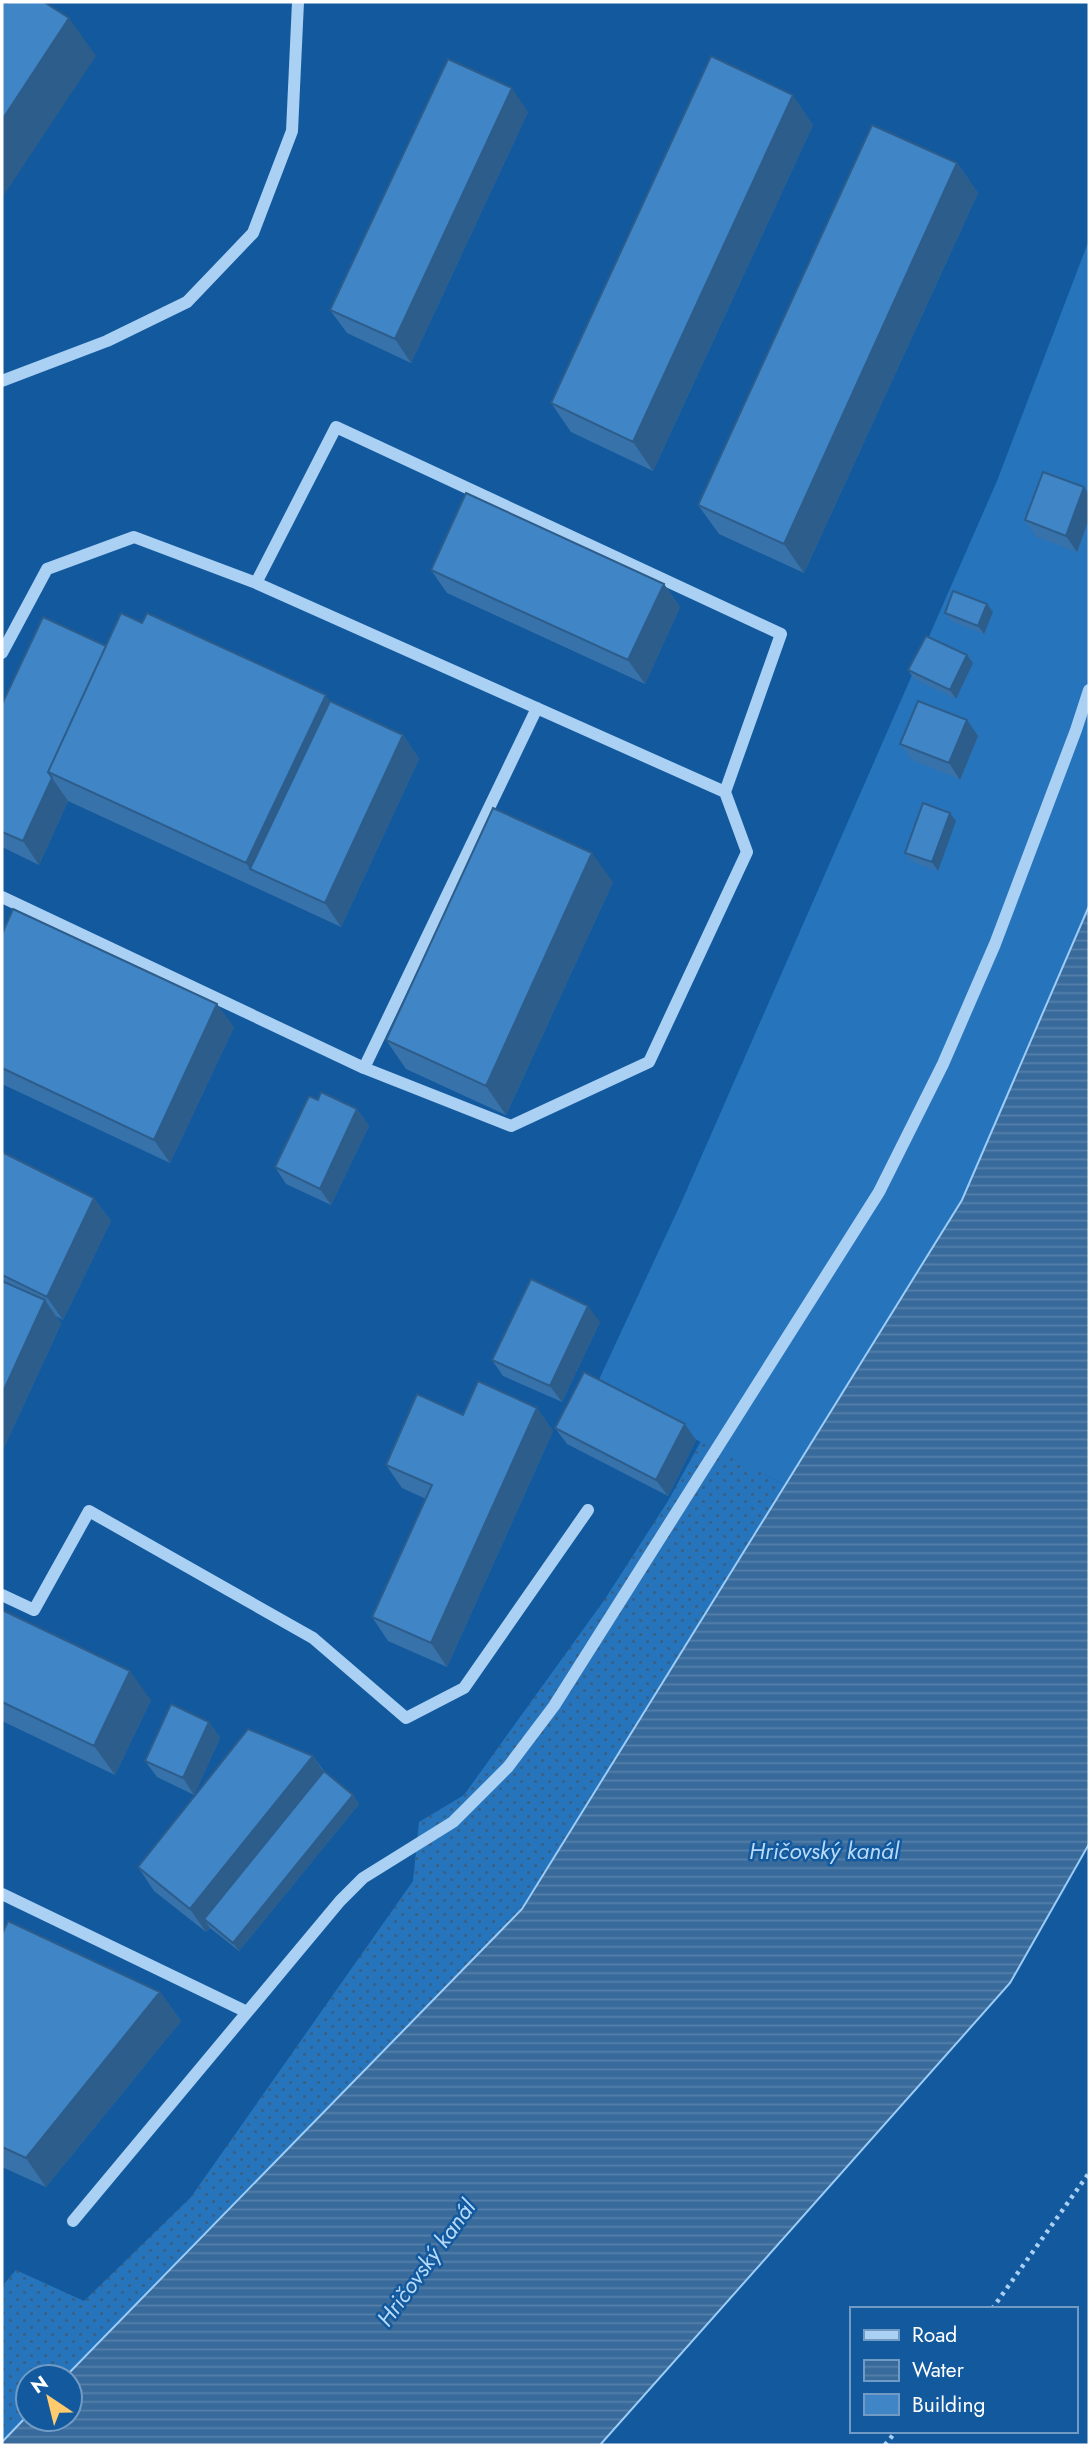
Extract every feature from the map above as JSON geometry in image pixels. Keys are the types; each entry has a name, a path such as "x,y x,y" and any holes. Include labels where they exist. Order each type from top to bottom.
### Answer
{"lane":[{"path":"2,381 107,341 187,302 253,233 292,131 298,2"},
{"path":"2,897 364,1068 511,1126 649,1062 747,852 725,792 781,634 336,427 256,583"},
{"path":"2,653 47,569 134,537 256,583 725,792"},
{"path":"73,2221 340,1901 363,1878 453,1822 508,1767 554,1706 879,1192 943,1065 995,944 1089,690"},
{"path":"364,1068 537,708"},
{"path":"2,1595 34,1610 89,1511 313,1638 406,1718 464,1688 588,1510"},
{"path":"2,1895 247,2012"}],"path":[{"path":"993,2307 1089,2173"}],"shaded area":[{"path":"1089,240 1089,906 962,1200 785,1485 595,1388 681,1203 997,481"},
{"path":"701,1441 785,1485 522,1909 79,2363 14,2363 14,2430 2,2442 2,2286 16,2270 84,2301 191,2197 413,1881 419,1822 464,1795 605,1599 668,1501"}],"water":[{"name":"Hričovský kanál","path":"1089,906 1089,1844 1010,1983 600,2445 2,2445 14,2430 14,2433 84,2433 84,2363 79,2363 522,1909 962,1200"}],"building":[{"path":"2,2 44,2 69,18 2,120"},
{"path":"711,56 793,95 633,442 551,403"},
{"path":"448,59 512,88 395,339 330,310"},
{"path":"872,125 957,163 784,544 698,505"},
{"path":"1043,472 1084,487 1066,536 1025,520"},
{"path":"466,493 664,584 628,660 431,570"},
{"path":"953,591 987,604 978,626 945,613"},
{"path":"121,613 142,623 147,613 326,695 246,863 48,772"},
{"path":"43,617 106,646 48,772 52,778 23,841 2,832 2,704"},
{"path":"926,636 967,655 950,690 908,670"},
{"path":"330,701 403,735 325,903 250,869"},
{"path":"918,701 967,720 949,763 900,744"},
{"path":"923,803 950,813 932,862 905,853"},
{"path":"493,808 592,853 486,1086 386,1040"},
{"path":"13,909 217,1004 154,1140 2,1068 2,934"},
{"path":"321,1092 357,1109 320,1189 275,1167 309,1096 318,1100"},
{"path":"2,1152 94,1198 47,1297 2,1275"},
{"path":"531,1279 588,1306 550,1386 492,1360"},
{"path":"2,1281 45,1300 2,1394"},
{"path":"584,1372 685,1424 656,1480 555,1428"},
{"path":"478,1381 537,1408 431,1643 372,1617 432,1485 386,1465 417,1394 463,1415"},
{"path":"2,1610 130,1671 94,1746 2,1702"},
{"path":"171,1704 209,1722 183,1778 145,1761"},
{"path":"248,1729 313,1756 190,1909 138,1867"},
{"path":"324,1771 353,1795 233,1943 204,1919"},
{"path":"8,1921 160,1992 26,2158 2,2147 2,1934"}]}
